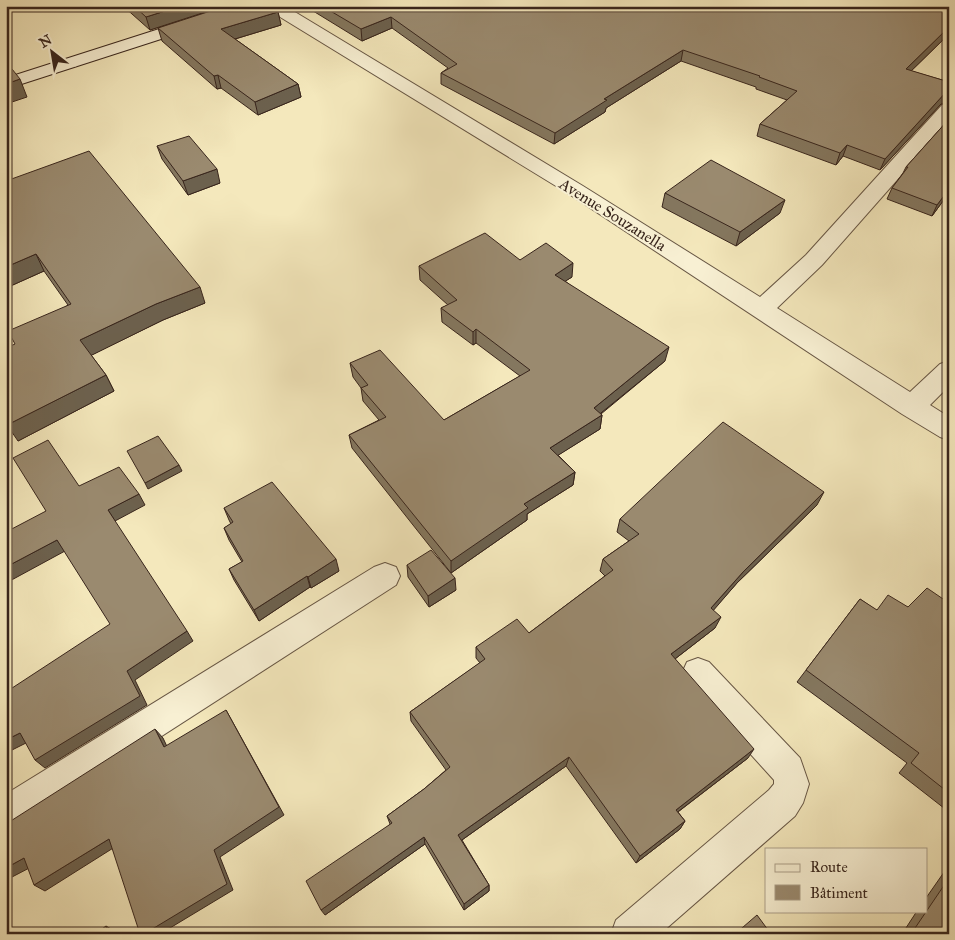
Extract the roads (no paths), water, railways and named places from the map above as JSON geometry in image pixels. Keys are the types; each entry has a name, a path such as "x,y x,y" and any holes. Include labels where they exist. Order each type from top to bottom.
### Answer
{"street":[{"path":"6,84 248,6"},
{"name":"Avenue Souzanella","path":"273,6 576,190 949,430"},
{"path":"761,309 814,260 949,109"},
{"path":"911,406 949,370"},
{"path":"6,814 386,576"},
{"path":"630,934 782,803 792,790 793,781 788,770 698,673"}]}
